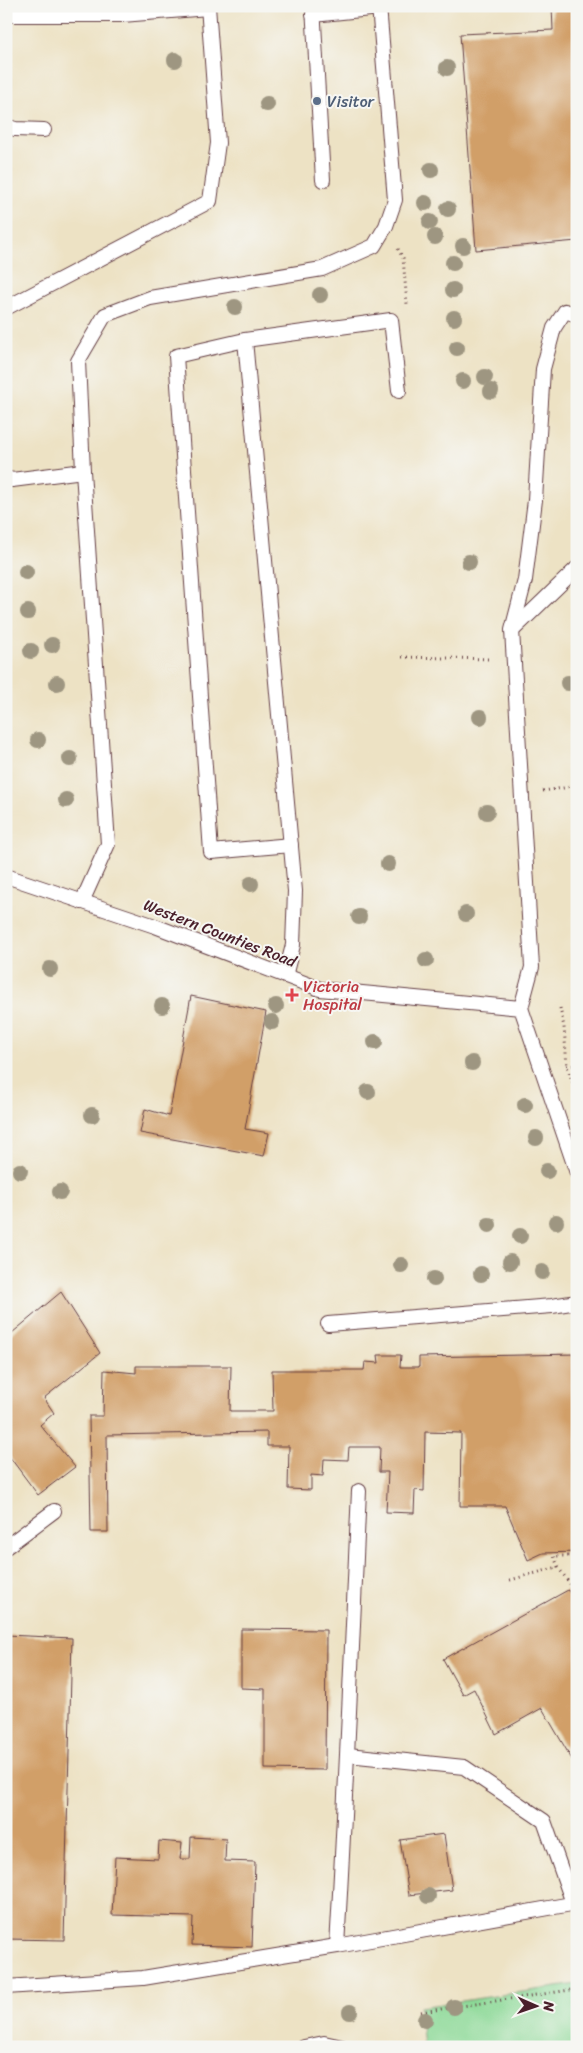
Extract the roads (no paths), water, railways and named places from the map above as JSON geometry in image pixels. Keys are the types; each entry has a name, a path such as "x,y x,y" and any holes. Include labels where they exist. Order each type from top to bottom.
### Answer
{"lane":[{"path":"6,15 122,15 208,7 218,143 210,201 6,308"},
{"path":"82,902 108,844 83,471 78,361 105,315 150,298 322,269 374,246 386,226 395,200 379,7 313,10 323,180"},
{"path":"6,126 15,130 44,130"},
{"path":"577,302 571,313 554,328 543,369 535,500 525,580 512,630 532,967 521,1008 577,1173"},
{"path":"291,845 211,852 176,356 245,340 391,320 399,391"},
{"path":"245,340 295,891 293,945 286,976"},
{"path":"6,478 12,480 83,471"},
{"path":"512,630 577,568"},
{"name":"Western Counties Road","path":"6,876 155,926 320,989 521,1008"},
{"path":"328,1324 552,1306 577,1302"},
{"path":"337,1946 348,1755 359,1491"},
{"path":"6,1547 54,1511"},
{"path":"6,1987 143,1978 337,1946 575,1903 544,1821 464,1767 348,1755"},
{"path":"304,2047 324,2043 342,2047"}],"place":[{"name":"Visitor","path":"317,101"},
{"name":"Victoria Hospital","path":"292,995"}]}
